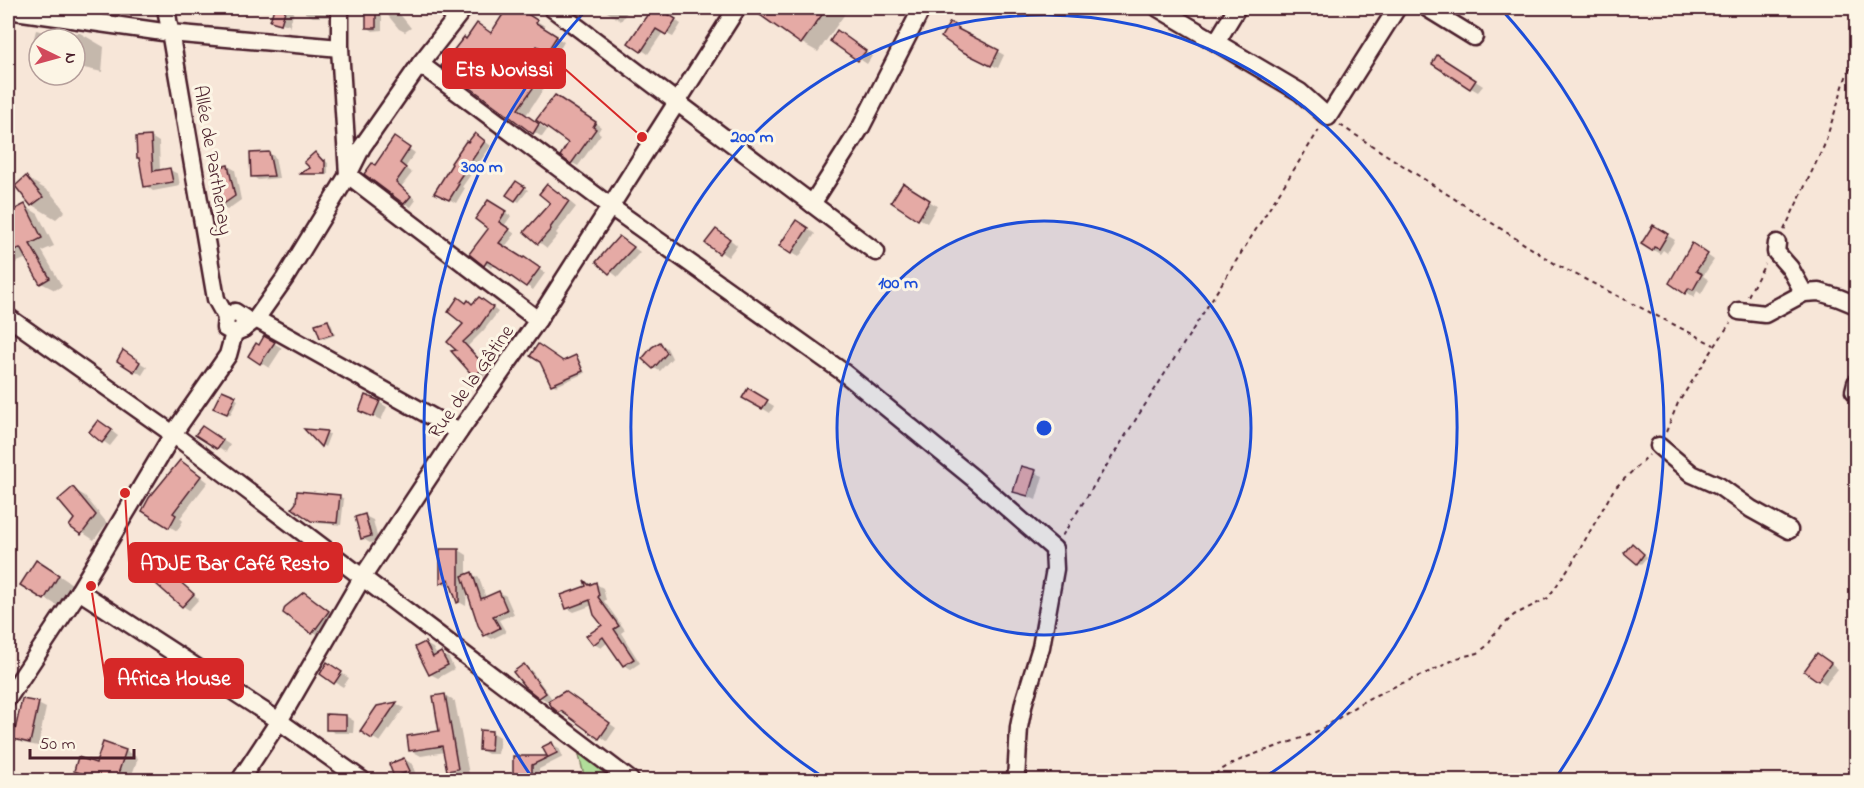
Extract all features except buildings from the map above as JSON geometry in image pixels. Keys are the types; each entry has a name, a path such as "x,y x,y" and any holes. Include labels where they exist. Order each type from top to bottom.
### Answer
{"street":[{"name":"Allée de Parthenay","path":"165,8 216,299 226,317 235,312 244,318 245,327"},
{"path":"340,8 340,48 348,175 538,320"},
{"path":"8,698 79,591 173,434 245,327 285,278 348,175 362,147 420,64 464,8"},
{"path":"552,8 876,252"},
{"name":"Rue de la Gâtine","path":"240,780 279,721 362,578 459,432 538,320 737,8"},
{"path":"812,204 861,127 922,8"},
{"path":"1158,8 1300,92 1328,117 1397,8"},
{"path":"1217,41 1237,8"},
{"path":"1427,8 1474,38"},
{"path":"8,10 170,33 340,48"},
{"path":"420,64 610,207 843,372 973,478 1054,549 1055,569 1041,647 1024,702 1019,727 1016,780"},
{"path":"1777,243 1776,252 1790,268 1804,293"},
{"path":"1739,310 1765,314 1804,293 1819,292 1857,305"},
{"path":"8,316 173,434 630,780"},
{"path":"245,327 459,432"},
{"path":"1659,446 1692,474 1719,486 1751,509 1790,530"},
{"path":"79,591 279,721 362,780"}],"path":[{"path":"1208,780 1233,764 1311,735 1370,697 1450,661 1478,653 1514,615 1548,598 1572,563 1614,489 1659,446 1678,403 1739,310 1777,243 1824,146 1846,77 1857,56"},
{"path":"1054,549 1328,117 1557,265 1715,346"}],"green space":[{"path":"575,738 630,780 585,780"}],"place":[{"name":"Ets Novissi","path":"642,137"},
{"name":"ADJE Bar Café Resto","path":"125,493"},
{"name":"Africa House","path":"91,586"}]}
